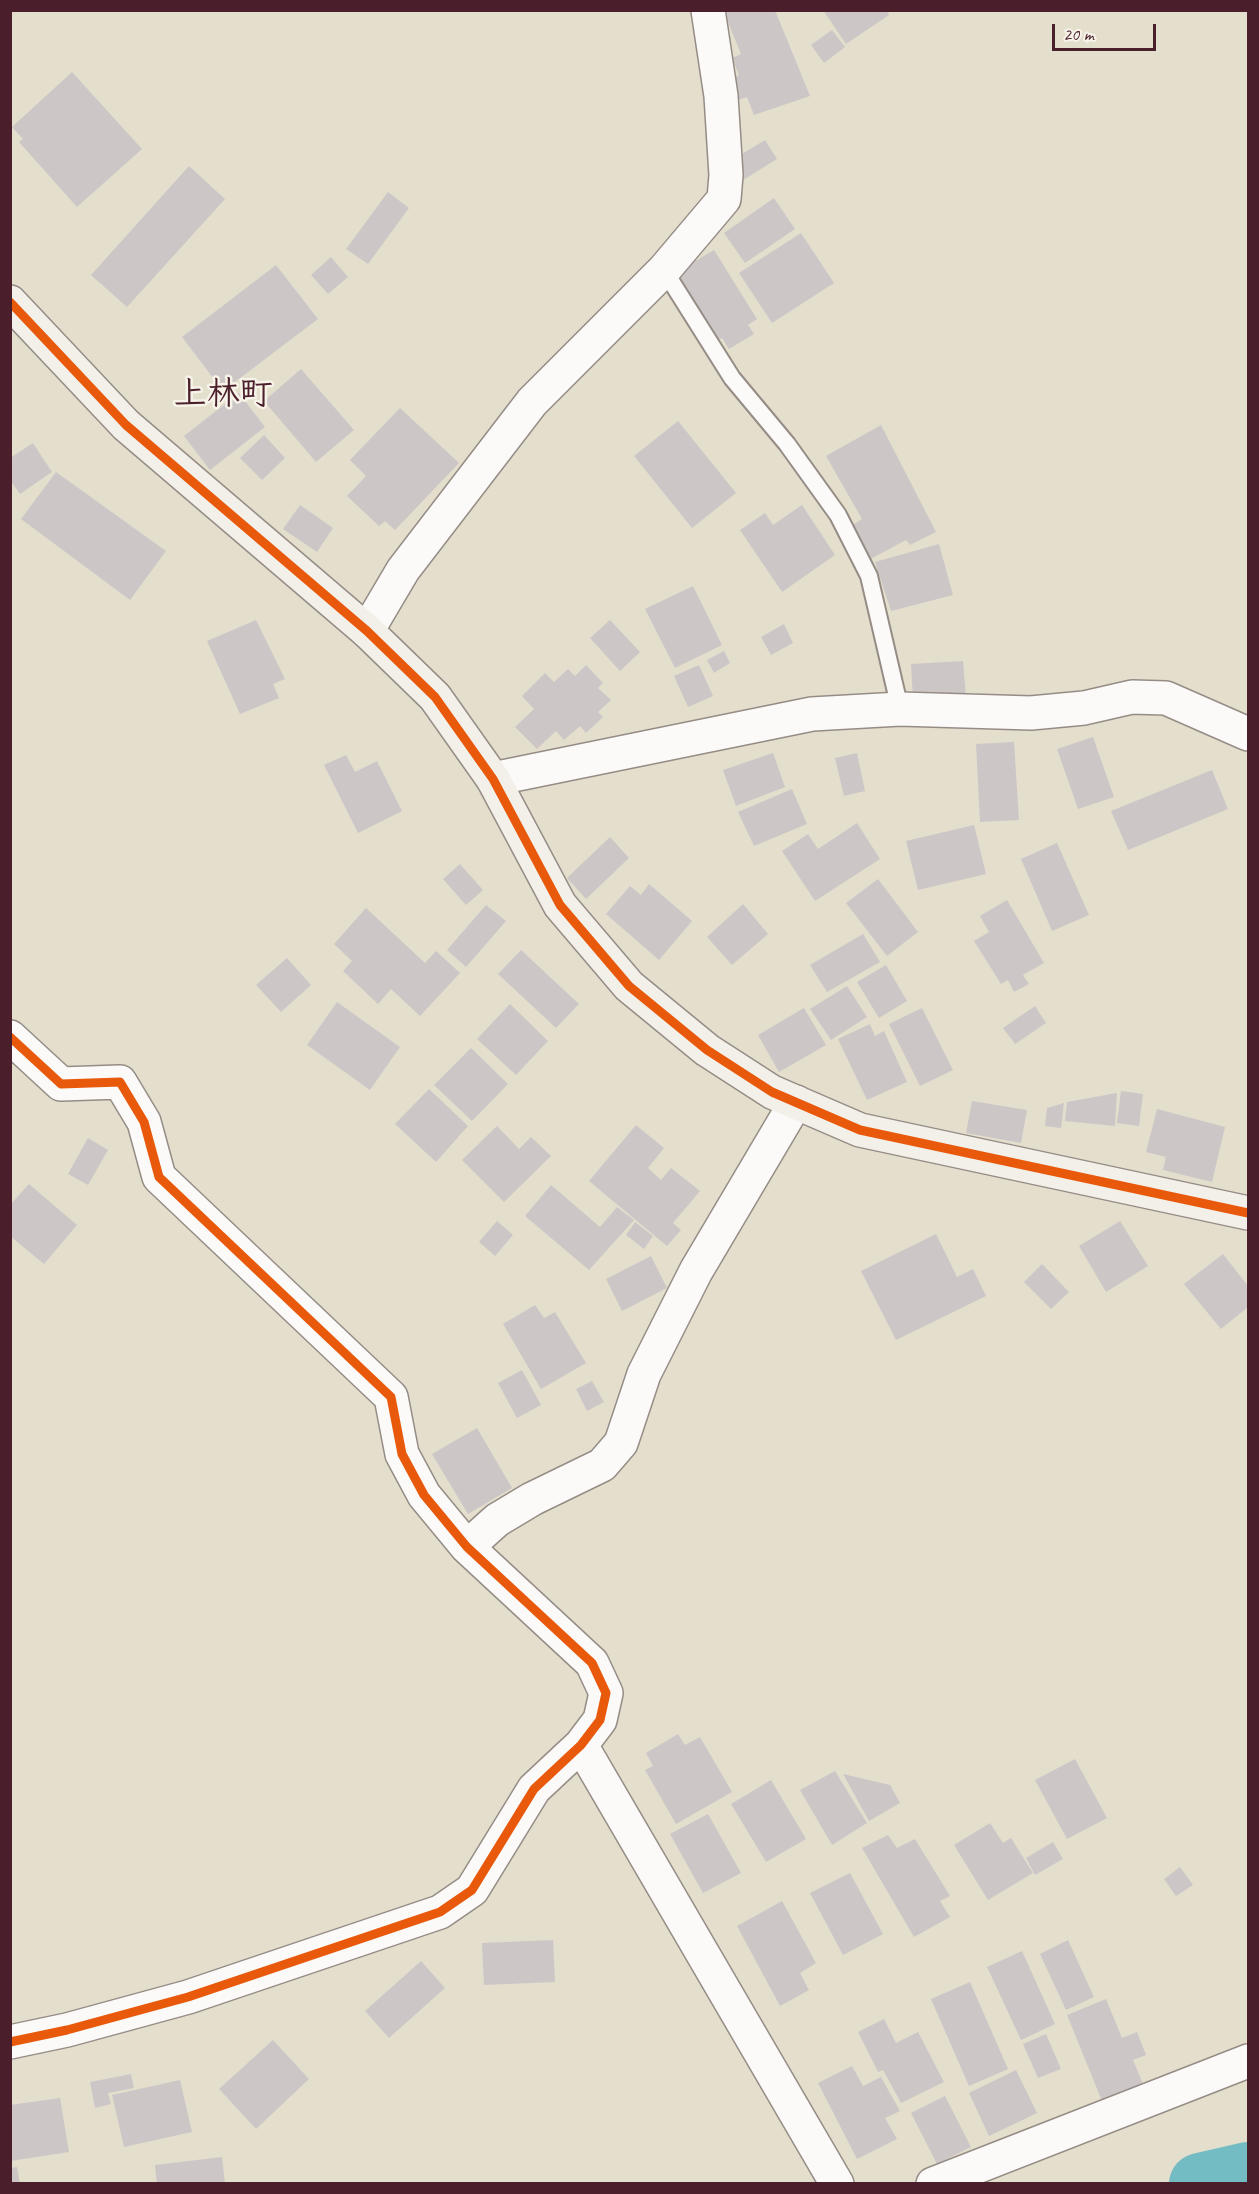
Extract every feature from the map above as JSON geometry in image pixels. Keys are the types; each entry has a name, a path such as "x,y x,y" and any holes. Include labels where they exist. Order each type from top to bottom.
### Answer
{"street":[{"path":"367,631 403,570 532,402 664,270 724,199 726,176 721,96 708,10"},
{"path":"10,302 126,425 367,631 435,697 493,779 560,905 628,986 707,1050 772,1092 860,1130 1248,1213"},
{"path":"493,779 812,714 900,709 1031,712 1084,708 1132,697 1166,698 1248,734"},
{"path":"10,1037 61,1084 120,1082 144,1122 159,1177 391,1397 402,1454 424,1495 467,1547 592,1663 606,1693 600,1720 581,1745 534,1789 472,1890 440,1912 188,1997 67,2030 10,2042"},
{"path":"467,1547 497,1520 523,1504 602,1465 621,1443 649,1364 696,1271 796,1102"},
{"path":"581,1745 837,2184"},
{"path":"933,2184 1248,2061"}],"lane":[{"path":"664,270 732,378 787,444 838,515 868,576 900,709"}],"building":[{"path":"723,10 775,10 810,96 754,115 747,97 738,100 731,79 739,75 732,58 741,54"},
{"path":"823,10 887,10 889,15 846,44"},
{"path":"832,30 845,47 824,63 811,45"},
{"path":"72,72 142,149 77,207 19,142 23,139 12,127"},
{"path":"765,140 777,159 740,182 727,163"},
{"path":"189,166 225,199 127,307 91,275"},
{"path":"388,192 409,208 368,264 346,249"},
{"path":"774,198 795,229 745,263 724,233"},
{"path":"801,233 834,283 772,323 739,273"},
{"path":"714,250 757,319 748,325 754,334 729,349 722,338 717,341 675,273"},
{"path":"331,257 348,277 328,294 311,275"},
{"path":"276,265 318,319 223,391 182,337"},
{"path":"301,369 354,430 316,462 264,401"},
{"path":"239,393 265,427 210,470 184,436"},
{"path":"400,408 459,463 395,530 385,521 379,526 347,496 366,476 350,460"},
{"path":"678,421 736,493 692,528 634,456"},
{"path":"881,425 936,532 910,545 906,540 867,561 848,528 862,519 826,456"},
{"path":"264,435 285,458 262,480 240,458"},
{"path":"33,443 52,472 20,494 10,480 10,458"},
{"path":"56,472 166,551 130,600 21,519"},
{"path":"300,505 333,528 317,552 283,529"},
{"path":"802,505 835,555 782,592 740,530 765,513 773,525"},
{"path":"939,544 953,595 891,611 875,562"},
{"path":"693,586 722,645 675,668 645,609"},
{"path":"256,620 285,679 273,684 279,698 240,714 207,641"},
{"path":"610,620 640,652 620,671 590,638"},
{"path":"784,624 793,643 771,655 761,637"},
{"path":"724,651 730,663 714,673 707,660"},
{"path":"963,661 966,697 913,700 911,664"},
{"path":"586,665 603,683 598,688 611,700 598,712 603,717 586,733 580,726 564,740 556,731 537,749 515,727 534,709 522,696 545,673 554,682 568,669 575,676"},
{"path":"699,665 713,696 688,707 674,676"},
{"path":"1093,737 1114,797 1078,809 1057,749"},
{"path":"1014,742 1019,820 980,822 976,744"},
{"path":"773,753 785,787 736,806 723,770"},
{"path":"857,753 865,791 844,796 835,758"},
{"path":"346,755 355,772 377,761 402,811 358,833 324,765"},
{"path":"1212,770 1228,809 1128,850 1111,811"},
{"path":"792,789 807,824 754,846 738,812"},
{"path":"857,823 880,859 815,901 782,851 808,834 818,849"},
{"path":"974,825 986,874 918,890 906,841"},
{"path":"610,837 629,858 586,899 567,878"},
{"path":"1057,843 1089,915 1052,931 1021,859"},
{"path":"460,864 483,890 466,905 443,879"},
{"path":"878,879 918,932 887,956 846,903"},
{"path":"649,884 692,921 659,960 606,914 630,886 641,895"},
{"path":"1007,900 1044,963 1023,975 1029,984 1014,992 1008,980 1001,984 974,941 989,932 980,916"},
{"path":"743,904 768,934 732,965 707,937"},
{"path":"486,905 506,921 466,967 447,950"},
{"path":"366,908 425,963 436,951 460,973 420,1016 391,989 378,1004 343,971 352,961 334,944"},
{"path":"863,934 880,962 827,992 810,965"},
{"path":"521,950 579,1004 556,1028 498,974"},
{"path":"287,958 311,985 281,1012 256,985"},
{"path":"886,965 907,1001 879,1018 857,982"},
{"path":"847,986 867,1017 831,1040 810,1009"},
{"path":"337,1002 400,1047 370,1090 307,1045"},
{"path":"510,1004 548,1041 516,1075 477,1039"},
{"path":"1035,1006 1046,1023 1015,1044 1003,1028"},
{"path":"804,1008 826,1045 779,1072 758,1035"},
{"path":"922,1008 953,1070 920,1086 889,1024"},
{"path":"870,1024 875,1036 884,1031 907,1082 867,1100 838,1039"},
{"path":"471,1048 508,1084 472,1121 434,1085"},
{"path":"429,1089 468,1126 436,1162 395,1124"},
{"path":"1121,1091 1143,1094 1139,1126 1117,1123"},
{"path":"1117,1093 1115,1126 1065,1121 1067,1102"},
{"path":"972,1101 1027,1110 1021,1143 966,1133"},
{"path":"1064,1103 1061,1128 1045,1126 1047,1108"},
{"path":"1157,1109 1225,1127 1212,1182 1163,1170 1166,1157 1146,1152"},
{"path":"636,1125 664,1148 648,1168 661,1180 671,1168 700,1191 673,1223 681,1230 667,1246 589,1181"},
{"path":"497,1126 519,1149 531,1137 551,1156 504,1202 462,1160"},
{"path":"88,1138 108,1150 88,1185 68,1174"},
{"path":"29,1184 77,1225 44,1264 10,1236 10,1205"},
{"path":"551,1185 600,1227 617,1207 634,1220 589,1270 525,1216"},
{"path":"497,1221 513,1235 495,1256 479,1242"},
{"path":"1120,1221 1148,1266 1106,1292 1079,1246"},
{"path":"635,1222 653,1236 644,1249 626,1235"},
{"path":"936,1234 957,1277 973,1269 986,1296 896,1340 861,1271"},
{"path":"1223,1254 1248,1286 1248,1307 1221,1329 1184,1284"},
{"path":"651,1256 667,1288 622,1311 606,1279"},
{"path":"1042,1264 1069,1292 1051,1309 1024,1282"},
{"path":"535,1305 544,1318 555,1312 586,1363 541,1389 503,1324"},
{"path":"522,1370 541,1405 517,1418 498,1383"},
{"path":"592,1381 604,1402 587,1411 576,1389"},
{"path":"477,1428 512,1488 468,1514 432,1454"},
{"path":"678,1734 685,1745 700,1737 732,1792 676,1824 645,1770 653,1766 646,1753"},
{"path":"1075,1759 1107,1818 1067,1839 1035,1780"},
{"path":"835,1771 867,1823 832,1845 800,1790"},
{"path":"843,1774 890,1785 900,1803 869,1821"},
{"path":"771,1780 806,1839 766,1862 731,1804"},
{"path":"708,1814 741,1873 703,1893 670,1834"},
{"path":"990,1823 1003,1843 1011,1838 1033,1873 988,1900 954,1845"},
{"path":"888,1835 897,1848 915,1839 950,1896 940,1901 950,1917 914,1937 862,1848"},
{"path":"1053,1842 1063,1859 1035,1875 1026,1858"},
{"path":"1180,1867 1193,1885 1176,1896 1164,1879"},
{"path":"850,1873 883,1934 843,1955 810,1893"},
{"path":"782,1901 816,1963 800,1973 809,1990 780,2006 737,1926"},
{"path":"553,1940 555,1982 484,1985 482,1943"},
{"path":"1068,1940 1094,1997 1066,2010 1040,1954"},
{"path":"1022,1951 1055,2024 1021,2040 987,1967"},
{"path":"421,1961 445,1988 389,2038 365,2011"},
{"path":"970,1982 1008,2069 969,2086 931,1999"},
{"path":"1106,1999 1122,2038 1137,2032 1146,2055 1133,2060 1143,2084 1102,2101 1067,2015"},
{"path":"884,2019 896,2043 918,2032 944,2082 901,2103 883,2070 878,2072 858,2032"},
{"path":"1046,2034 1061,2069 1038,2078 1023,2044"},
{"path":"273,2040 309,2079 256,2129 219,2089"},
{"path":"852,2066 863,2086 881,2077 900,2111 885,2118 897,2139 857,2159 818,2083"},
{"path":"1016,2070 1037,2113 989,2136 969,2093"},
{"path":"131,2074 134,2088 108,2093 111,2104 95,2108 90,2082"},
{"path":"180,2080 192,2132 124,2147 112,2095"},
{"path":"945,2096 971,2147 937,2164 911,2113"},
{"path":"60,2098 69,2152 10,2161 10,2105"},
{"path":"222,2157 225,2184 157,2184 155,2165"},
{"path":"17,2167 20,2184 10,2184 10,2168"}],"waterway":[{"path":"1200,2184 1248,2173"}],"cycle path":[{"path":"10,302 126,425 367,631 435,697 493,779 560,905 629,986 707,1050 772,1092 860,1130 1248,1213"},
{"path":"10,1037 61,1084 120,1082 144,1122 159,1177 391,1397 402,1454 424,1495 467,1547 592,1663 606,1693 600,1720 581,1745 534,1789 472,1890 440,1912 188,1997 67,2030 10,2042"}],"district":[{"name":"上林町","path":"223,395"}]}
